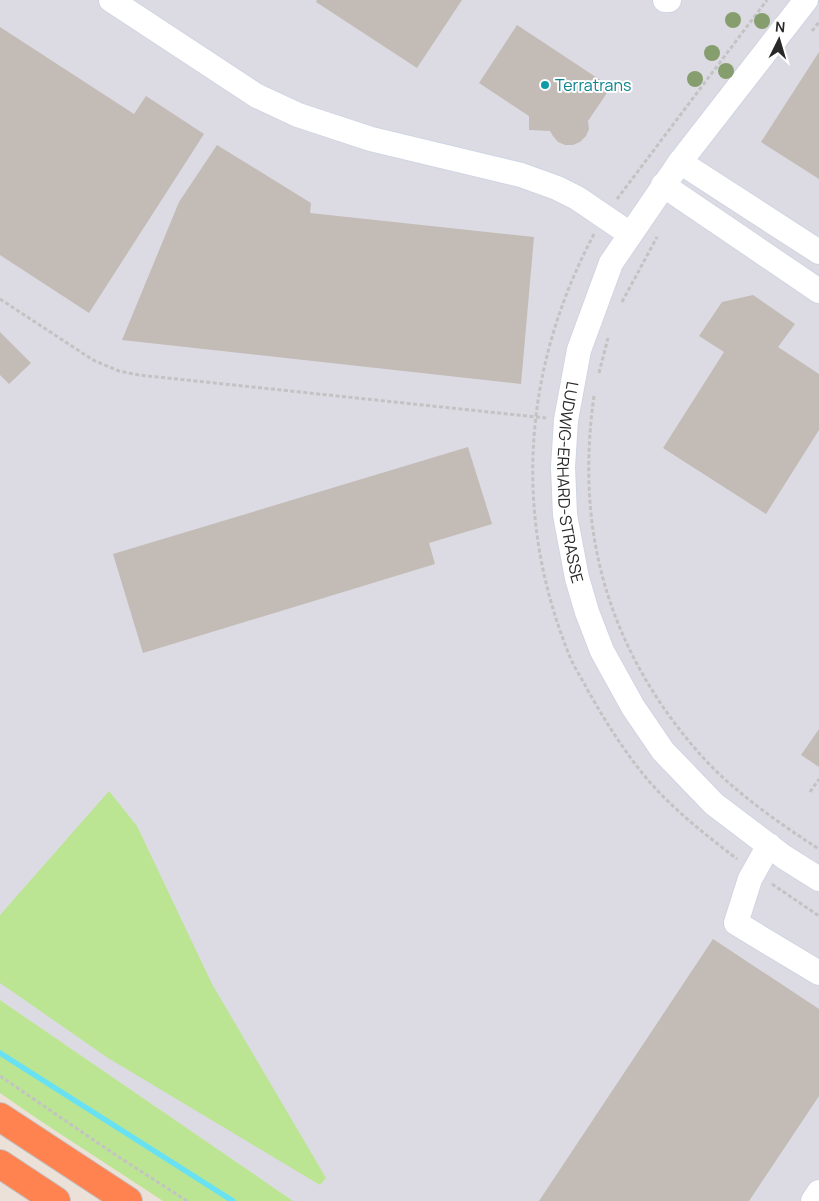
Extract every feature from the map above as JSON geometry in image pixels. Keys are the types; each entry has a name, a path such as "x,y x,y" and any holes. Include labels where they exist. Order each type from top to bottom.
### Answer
{"highway":[{"path":"0,1117 128,1201"},
{"path":"0,1164 56,1201"}],"street":[{"path":"111,0 257,96 298,115 371,139 521,175 557,188 576,198 630,234"},
{"path":"664,0 669,0"},
{"name":"LUDWIG-ERHARD-STRASSE","path":"806,0 680,162 611,263 579,350 566,420 562,468 565,515 575,570 587,612 602,651 633,707 663,751 714,804 819,879"},
{"path":"680,162 819,252"},
{"path":"663,185 819,291"},
{"path":"769,845 754,872 736,923 819,972"},
{"path":"813,1201 819,1192"}],"path":[{"path":"767,0 635,172 604,216 582,257 563,300 548,348 540,387 532,460 534,511 546,585 555,616 571,659 606,724 640,771 687,819 754,872 819,916"},
{"path":"809,34 819,22"},
{"path":"619,310 625,294 657,238 659,231"},
{"path":"0,299 93,360 119,371 132,374 536,416"},
{"path":"598,379 609,335"},
{"path":"595,395 590,424 588,469 590,508 599,564 609,602 644,679 677,727 706,760 736,789 819,849"},
{"path":"810,792 819,779"},
{"path":"0,1076 110,1152 187,1201"}],"shaded area":[{"path":"0,0 819,0 819,1201 293,1201 0,1000"}],"green space":[{"path":"109,791 137,826 212,984 326,1178 320,1185 108,1058 0,983 0,915"},
{"path":"0,1000 293,1201 163,1201 39,1120 0,1093"}],"building":[{"path":"317,0 462,0 417,68 316,2"},
{"name":"Terratrans","path":"517,25 611,87 588,121 589,129 586,136 580,142 573,145 565,145 558,142 550,131 529,130 529,116 479,83"},
{"path":"0,27 134,114 146,96 204,134 89,313 0,255"},
{"path":"819,52 819,179 761,142"},
{"path":"217,145 311,203 310,213 534,237 521,384 122,340 179,202"},
{"path":"753,295 795,324 778,347 819,374 819,430 766,514 663,448 724,352 699,336 722,302"},
{"path":"0,332 31,363 9,384 0,375"},
{"path":"468,447 492,524 429,543 435,564 143,653 113,554"},
{"path":"819,729 819,767 801,755"},
{"path":"713,939 819,1009 819,1096 749,1201 539,1201"}],"waterway":[{"path":"0,1053 233,1201"}],"place":[{"name":"Terratrans","path":"545,85"}]}
